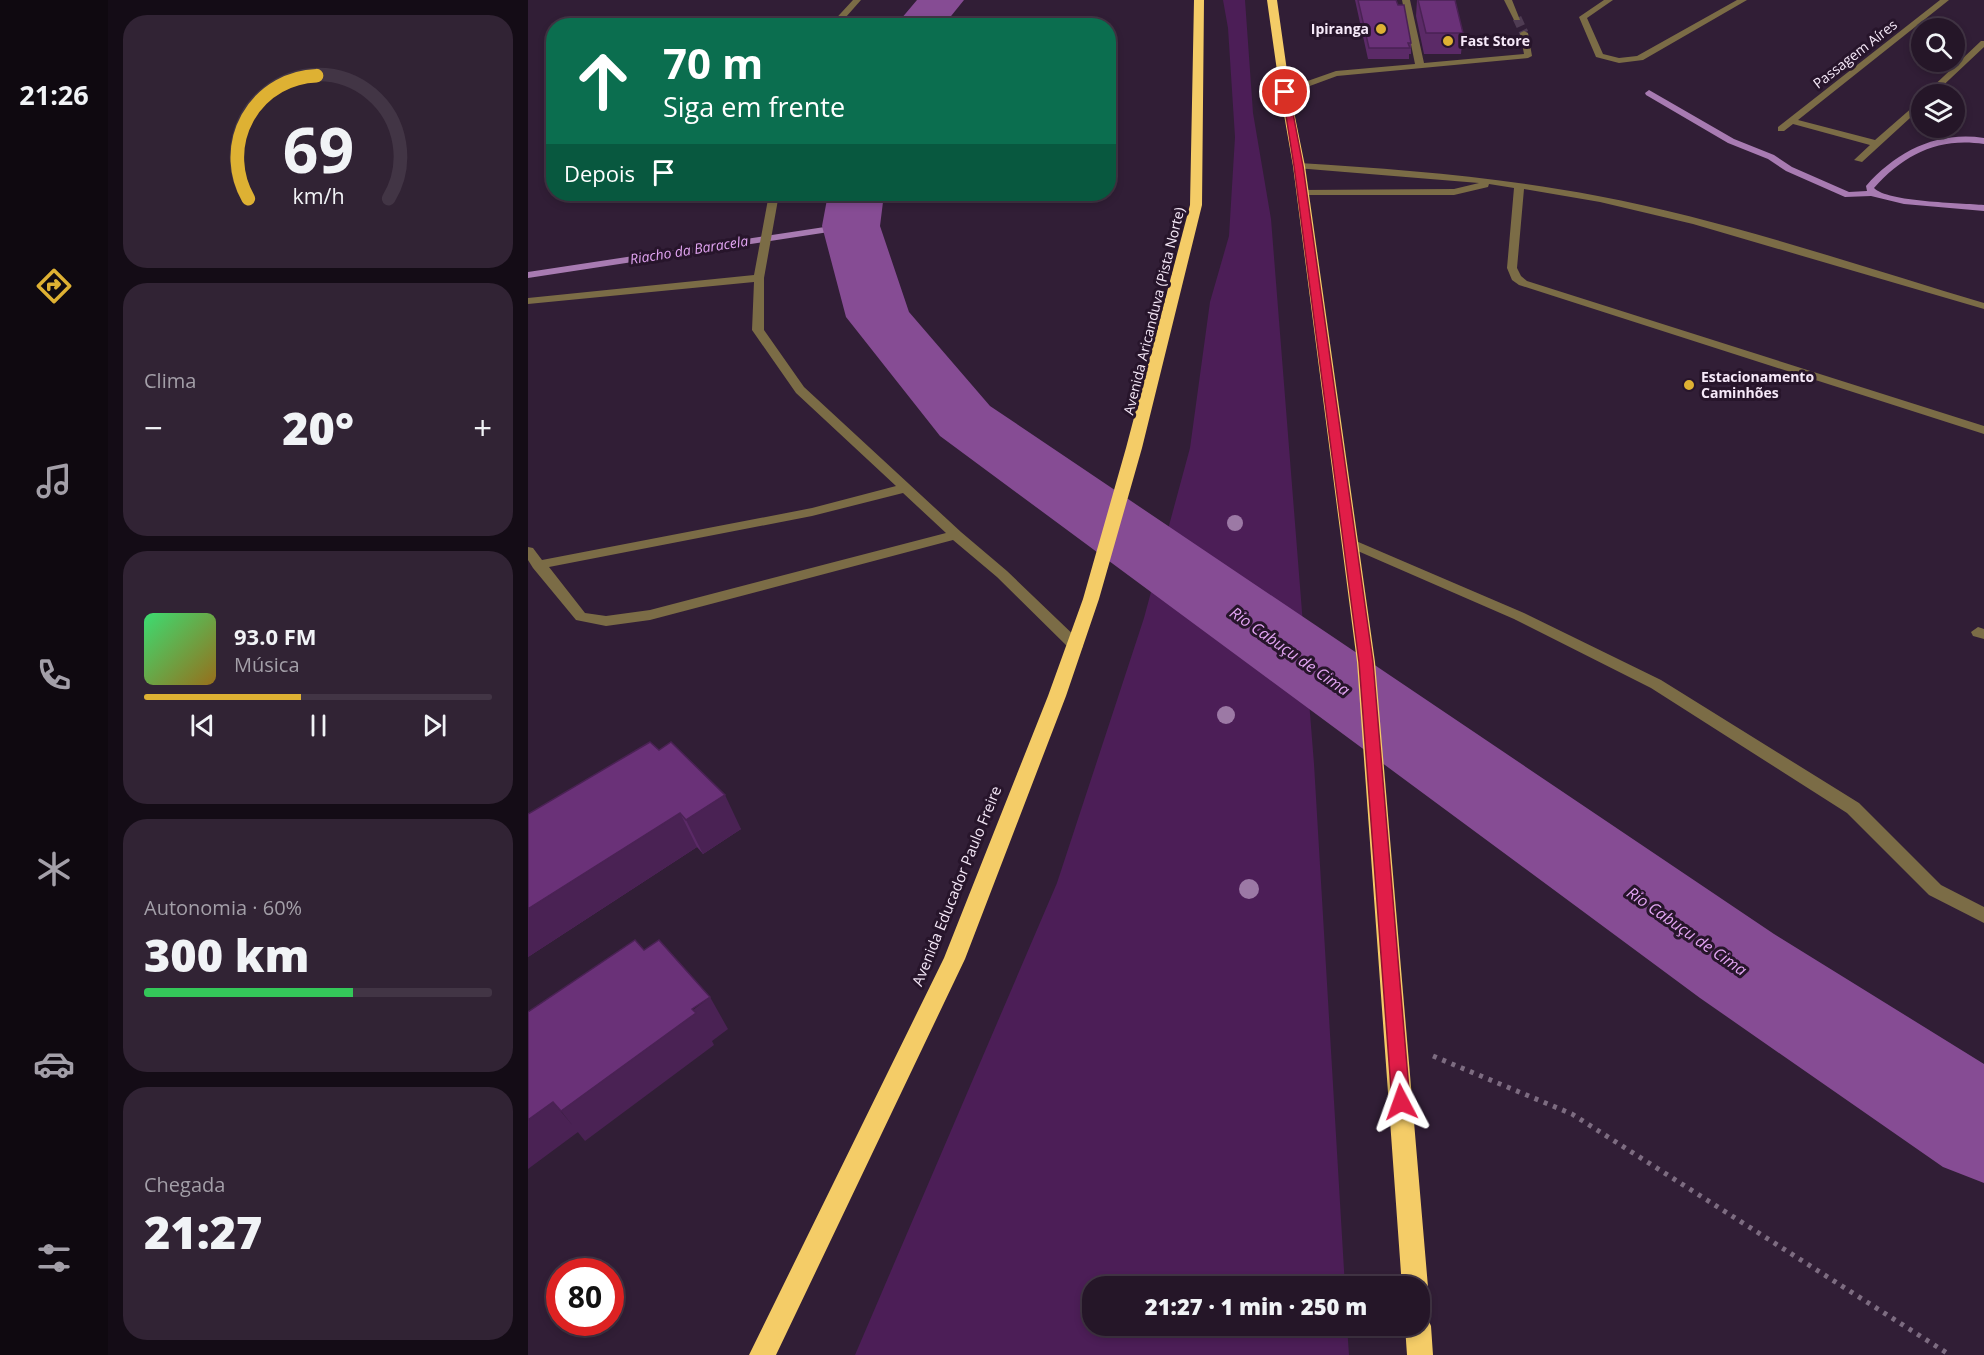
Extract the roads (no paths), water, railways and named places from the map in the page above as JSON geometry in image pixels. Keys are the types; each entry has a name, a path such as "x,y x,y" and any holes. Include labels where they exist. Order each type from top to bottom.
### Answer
{"highway":[{"name":"Avenida Aricanduva (Pista Norte)","path":"1134,448 1196,205 1199,0"},
{"path":"1272,0 1285,92 1299,166 1366,662 1414,1276"},
{"name":"Avenida Educador Paulo Freire","path":"762,1355 954,960 1076,646 1134,448"},
{"path":"1419,1336 1420,1355"}],"street":[{"path":"840,18 857,0"},
{"path":"1406,0 1420,66"},
{"path":"1508,0 1518,18"},
{"path":"1609,0 1589,7 1583,17 1599,55 1614,61 1640,58 1743,0"},
{"name":"Passagem Aíres","path":"1781,129 1946,0"},
{"path":"1285,92 1336,74 1528,56 1524,33"},
{"path":"1940,84 1984,43"},
{"path":"1859,160 1911,112"},
{"path":"1793,121 1878,144"},
{"path":"1299,166 1405,173 1497,183 1598,199 1668,215 1984,306"},
{"path":"1302,192 1454,192 1497,183"},
{"path":"1519,186 1512,268 1516,278 1522,283 1984,430"},
{"path":"773,201 759,278 758,330 800,390 956,536 1002,574 1076,646"},
{"path":"528,301 759,278"},
{"path":"538,565 812,512 905,488"},
{"path":"528,551 581,617 606,621 650,615 956,536"},
{"path":"1349,542 1519,616 1656,684 1852,808 1935,890 1984,916"}],"waterway":[{"name":"Rio Cabuçu de Cima","path":"925,18 942,0"},
{"path":"1649,93 1731,141 1771,157 1789,169 1838,191 1848,195 1866,195 1873,192"},
{"path":"1873,192 1869,188 1896,163 1929,144 1956,139 1984,141"},
{"path":"1873,192 1876,196 1904,201 1984,208"},
{"name":"Rio Cabuçu de Cima","path":"855,201 851,226 878,317 965,421 1737,966 1984,1128"},
{"name":"Riacho da Baracela","path":"528,275 851,226"}],"tunnel":[{"path":"1517,18 1524,33"}],"place":[{"name":"Ipiranga","path":"1381,29"},
{"name":"Fast Store","path":"1448,41"},
{"name":"Estacionamento Caminhões","path":"1689,385"}]}
